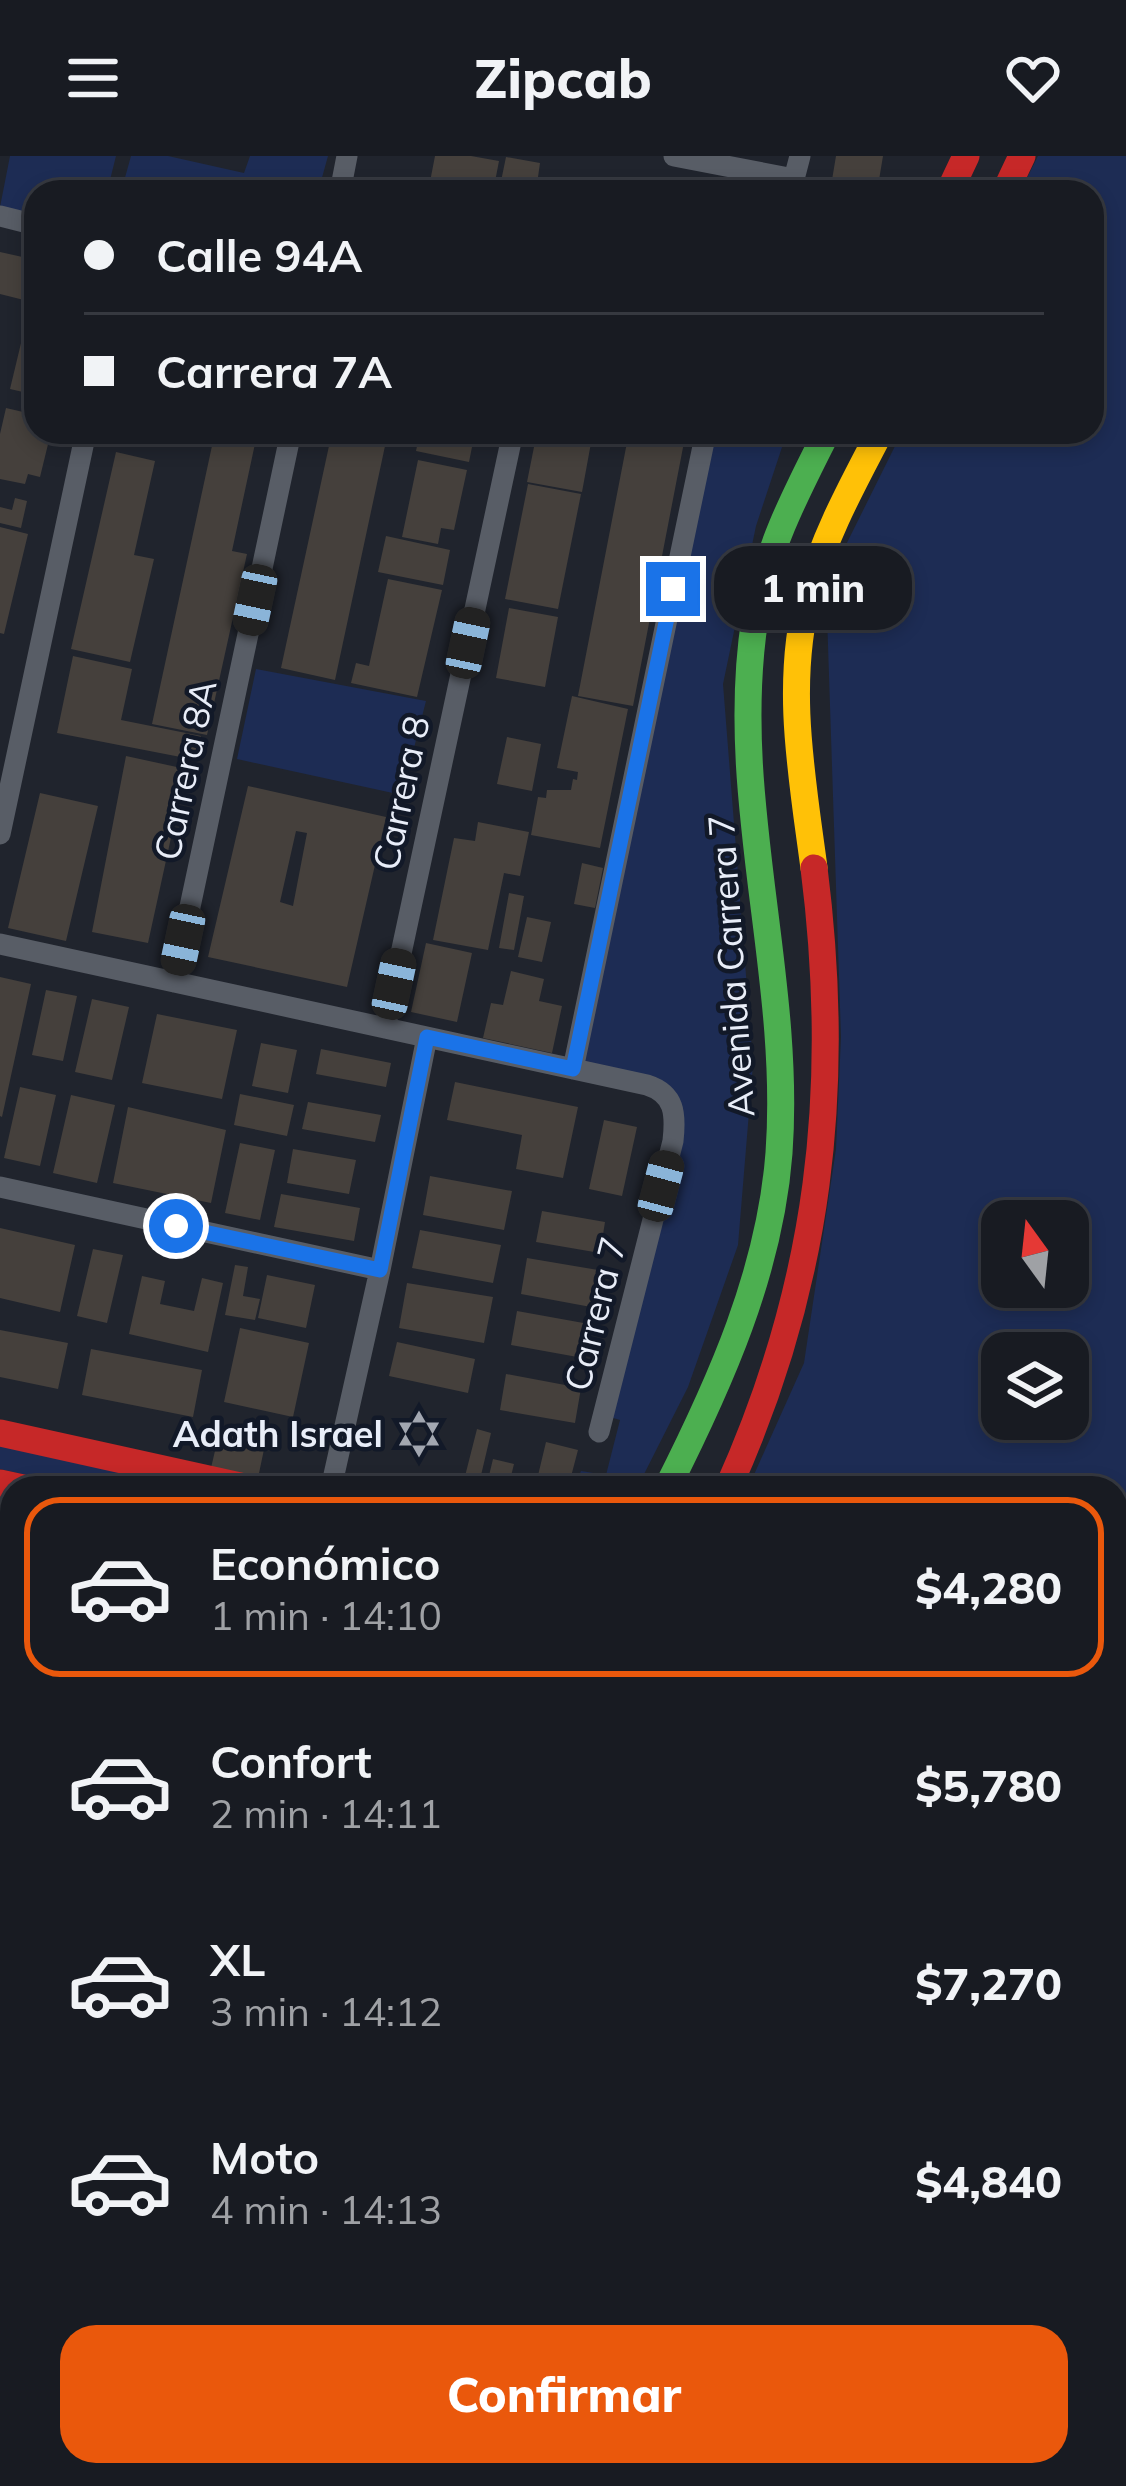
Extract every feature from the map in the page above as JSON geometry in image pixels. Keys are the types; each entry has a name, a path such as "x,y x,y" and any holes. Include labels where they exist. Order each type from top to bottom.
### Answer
{"main road":[{"name":"Avenida Carrera 7","path":"672,1476 746,1312 773,1203 779,1148 779,1028 754,800 749,688 762,588 820,444"},
{"path":"733,1476 768,1399 796,1311 823,1146 827,1073 823,964 797,717 802,618 824,551 874,444"},
{"path":"0,1433 195,1476"}],"street":[{"path":"674,156 794,179 800,156"},
{"path":"0,834 11,727 83,444"},
{"name":"Carrera 8A","path":"174,982 288,444"},
{"name":"Carrera 8","path":"385,1028 510,444"},
{"path":"0,944 573,1069 703,444"},
{"path":"334,1476 427,1037"},
{"name":"Carrera 7","path":"573,1069 647,1085 669,1096 674,1108 673,1141 599,1432"},
{"path":"0,1187 380,1270"}],"shaded area":[{"path":"10,156 116,156 110,180 24,180 24,212 0,207"},
{"path":"131,156 168,156 244,173 250,156 328,156 321,180 124,180"},
{"path":"1038,156 1126,156 1126,1476 753,1476 804,1363 836,1149 841,1037 826,585 896,444 1104,444 1104,180 1026,180"},
{"path":"703,444 783,444 756,526 723,684 753,1064 738,1245 688,1387 643,1476 579,1476 581,1471 606,1475 620,1420 603,1415 673,1141 669,1096 573,1069"},
{"path":"256,669 426,701 402,795 237,759"},
{"path":"0,1442 152,1476 31,1476 0,1469"}],"building":[{"path":"435,156 499,161 495,180 430,180"},
{"path":"836,156 883,156 879,180 832,180"},
{"path":"506,157 540,163 538,180 501,180"},
{"path":"0,252 24,257 24,300 0,294"},
{"path":"22,339 24,392 10,389"},
{"path":"6,408 24,412 24,444 48,444 40,477 28,474 25,484 0,479 0,434"},
{"path":"212,444 255,444 232,551 247,554 207,735 152,724"},
{"path":"329,444 385,444 335,680 281,668"},
{"path":"417,444 473,444 469,462 416,451"},
{"path":"535,444 591,444 582,492 527,482"},
{"path":"627,444 684,444 633,706 578,696"},
{"path":"116,452 155,461 134,555 154,559 130,662 71,649"},
{"path":"418,460 467,470 454,530 441,528 438,544 402,537"},
{"path":"528,484 581,494 558,609 505,599"},
{"path":"15,498 27,501 21,528 0,523 0,507 12,510"},
{"path":"0,527 28,534 4,634 0,633"},
{"path":"386,536 450,550 443,585 378,572"},
{"path":"388,579 442,590 417,697 351,683 356,663 369,666"},
{"path":"509,608 558,617 545,687 496,678"},
{"path":"73,656 132,669 121,720 201,736 196,760 57,733"},
{"path":"572,696 628,709 600,848 531,835 538,797 546,798 547,790 571,790 573,779 577,780 578,772 557,768"},
{"path":"507,737 541,744 532,791 497,784"},
{"path":"126,756 186,769 148,943 92,932"},
{"path":"248,786 386,817 347,987 208,957","holes":["296,831 307,833 293,906 280,902"]},
{"path":"40,793 98,806 66,941 8,928"},
{"path":"478,822 529,832 520,876 504,873 488,950 433,940 454,838 475,841"},
{"path":"582,863 603,868 595,908 574,904"},
{"path":"509,893 524,896 514,950 499,948"},
{"path":"527,917 551,922 542,962 518,957"},
{"path":"426,943 472,953 457,1022 411,1012"},
{"path":"511,971 544,979 539,1001 562,1006 552,1053 483,1038 491,1003 503,1005"},
{"path":"0,977 31,984 2,1117 0,1116"},
{"path":"46,990 77,996 63,1061 32,1055"},
{"path":"92,999 129,1007 112,1080 75,1072"},
{"path":"157,1014 237,1030 222,1099 142,1083"},
{"path":"261,1043 297,1050 288,1093 252,1086"},
{"path":"321,1049 391,1063 386,1087 316,1074"},
{"path":"455,1082 578,1107 563,1178 516,1169 522,1135 447,1120"},
{"path":"20,1087 56,1095 40,1166 4,1158"},
{"path":"240,1094 294,1105 287,1136 234,1125"},
{"path":"71,1095 115,1105 97,1183 53,1173"},
{"path":"308,1102 381,1115 375,1142 302,1129"},
{"path":"128,1107 226,1130 211,1203 113,1183"},
{"path":"604,1120 637,1127 622,1196 589,1189"},
{"path":"240,1143 275,1150 260,1220 225,1213"},
{"path":"293,1149 356,1160 349,1194 287,1183"},
{"path":"430,1176 512,1191 504,1230 423,1215"},
{"path":"281,1194 360,1208 354,1241 274,1227"},
{"path":"542,1211 605,1222 600,1253 536,1242"},
{"path":"0,1228 75,1245 60,1312 0,1298"},
{"path":"420,1230 501,1245 493,1283 412,1268"},
{"path":"93,1249 123,1255 107,1323 77,1316"},
{"path":"527,1258 598,1270 591,1307 521,1294"},
{"path":"235,1265 248,1267 243,1296 260,1299 255,1320 225,1315"},
{"path":"267,1275 315,1285 306,1328 258,1318"},
{"path":"142,1276 165,1281 160,1304 194,1311 202,1278 223,1283 208,1352 129,1334"},
{"path":"407,1283 493,1297 484,1343 399,1328"},
{"path":"517,1311 589,1324 583,1358 511,1345"},
{"path":"240,1328 309,1343 293,1417 224,1402"},
{"path":"0,1330 68,1343 58,1389 0,1377"},
{"path":"397,1342 475,1359 468,1393 389,1376"},
{"path":"91,1349 202,1370 193,1417 82,1395"},
{"path":"506,1374 581,1388 575,1423 500,1410"},
{"path":"221,1425 267,1435 258,1476 211,1468"},
{"path":"477,1429 491,1433 481,1476 465,1476"},
{"path":"546,1442 578,1450 571,1476 538,1476"},
{"path":"493,1459 514,1464 511,1476 489,1476"}],"traffic: fast":[{"path":"673,1476 740,1326 774,1197 781,1086 754,819 749,685 755,618 766,569 821,444"}],"traffic: slow":[{"path":"814,868 796,695 802,626 823,551 874,444"}],"traffic: jam":[{"path":"955,180 966,156"},
{"path":"1011,180 1022,156"},
{"path":"733,1476 784,1336 816,1184 825,1029 814,868"},
{"path":"0,1433 195,1476"}],"place":[{"name":"Adath Israel","path":"419,1434"}],"route":[{"path":"176,1226 380,1270 427,1037 573,1069 673,589"}]}
